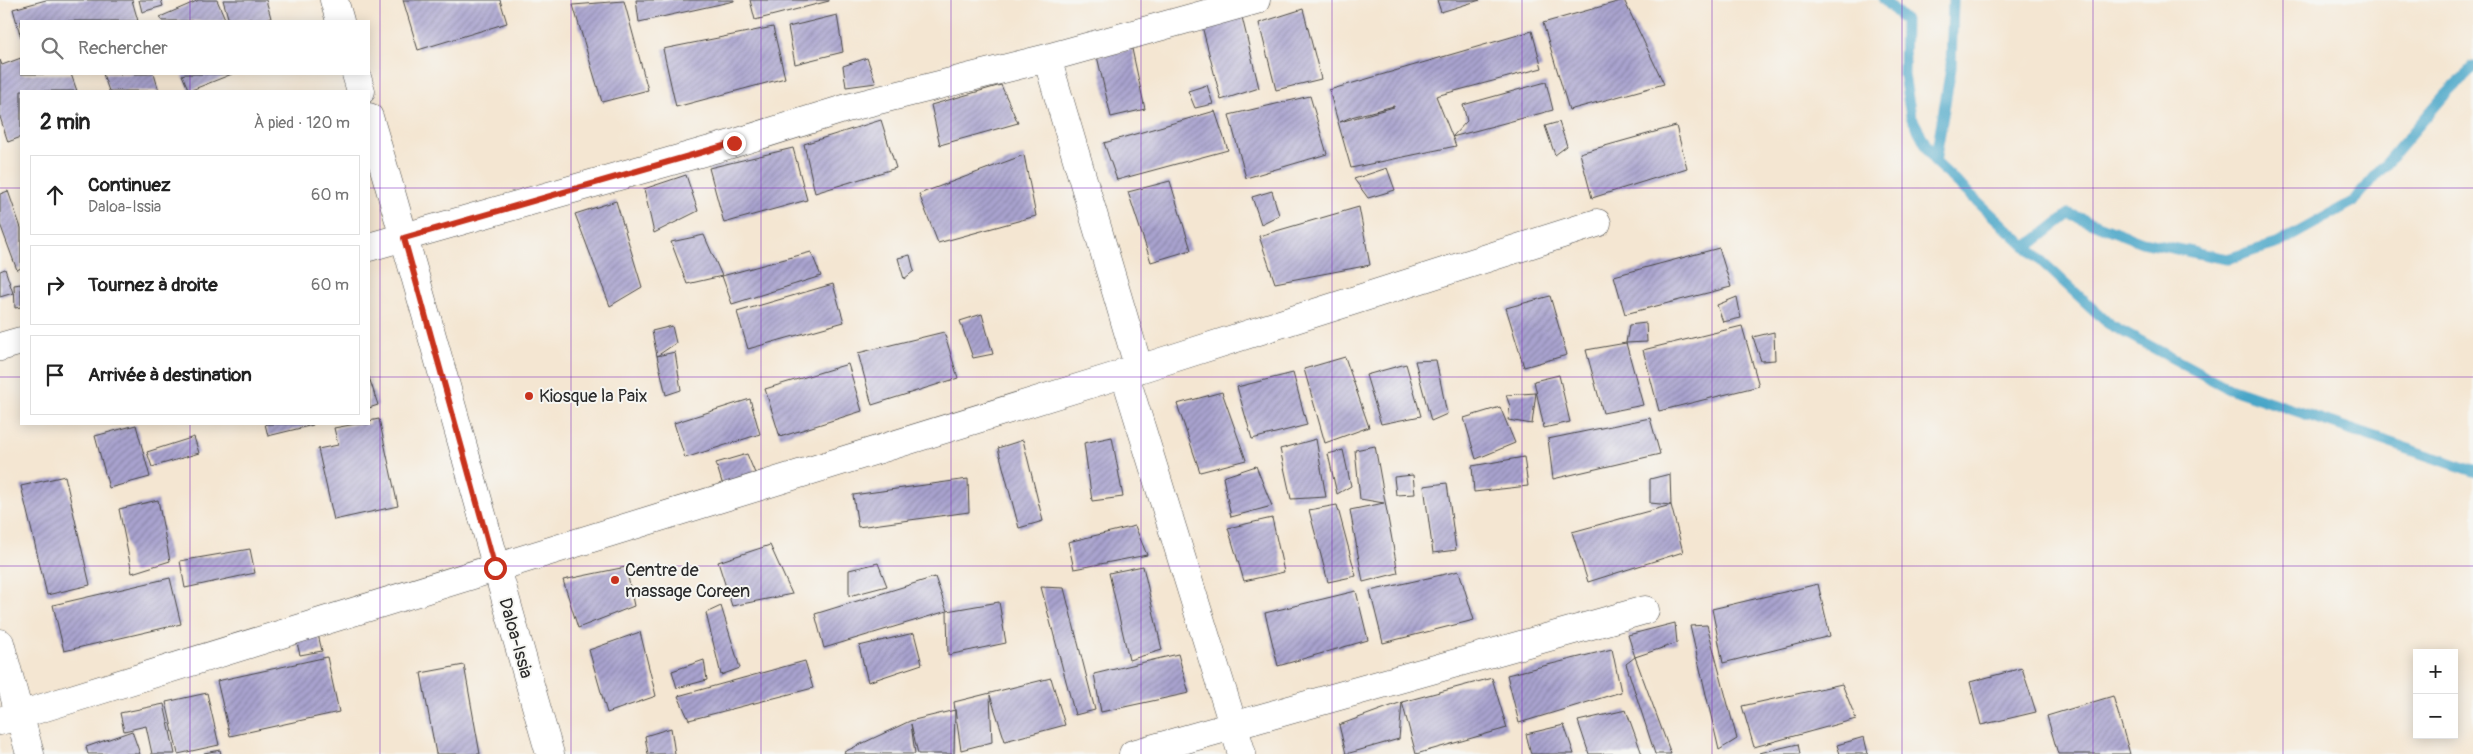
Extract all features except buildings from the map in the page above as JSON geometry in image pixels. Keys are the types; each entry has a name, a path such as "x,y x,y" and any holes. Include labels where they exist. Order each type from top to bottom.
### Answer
{"street":[{"path":"334,0 340,20"},
{"path":"370,247 734,143 847,108 1047,58 1256,0"},
{"path":"1047,58 1132,371 1242,754"},
{"path":"356,75 361,90"},
{"name":"Daloa-Issia","path":"370,121 495,568 550,754"},
{"path":"10,718 1132,371 1597,222"},
{"path":"0,347 20,341"},
{"path":"1133,754 1233,724 1645,610"},
{"path":"0,642 10,718 30,754"}],"waterway":[{"path":"1884,0 1905,20 1904,75 1911,116 1935,162 2109,324 2226,387 2473,471"},
{"path":"1935,162 1951,68 1953,0"},
{"path":"2027,247 2069,214 2142,242 2227,259 2279,243 2354,201 2443,97 2473,67"}],"place":[{"name":"Kiosque la Paix","path":"529,396"},
{"name":"Centre de massage Coreen","path":"615,580"}],"route":[{"path":"495,568 404,238 734,143"}]}
